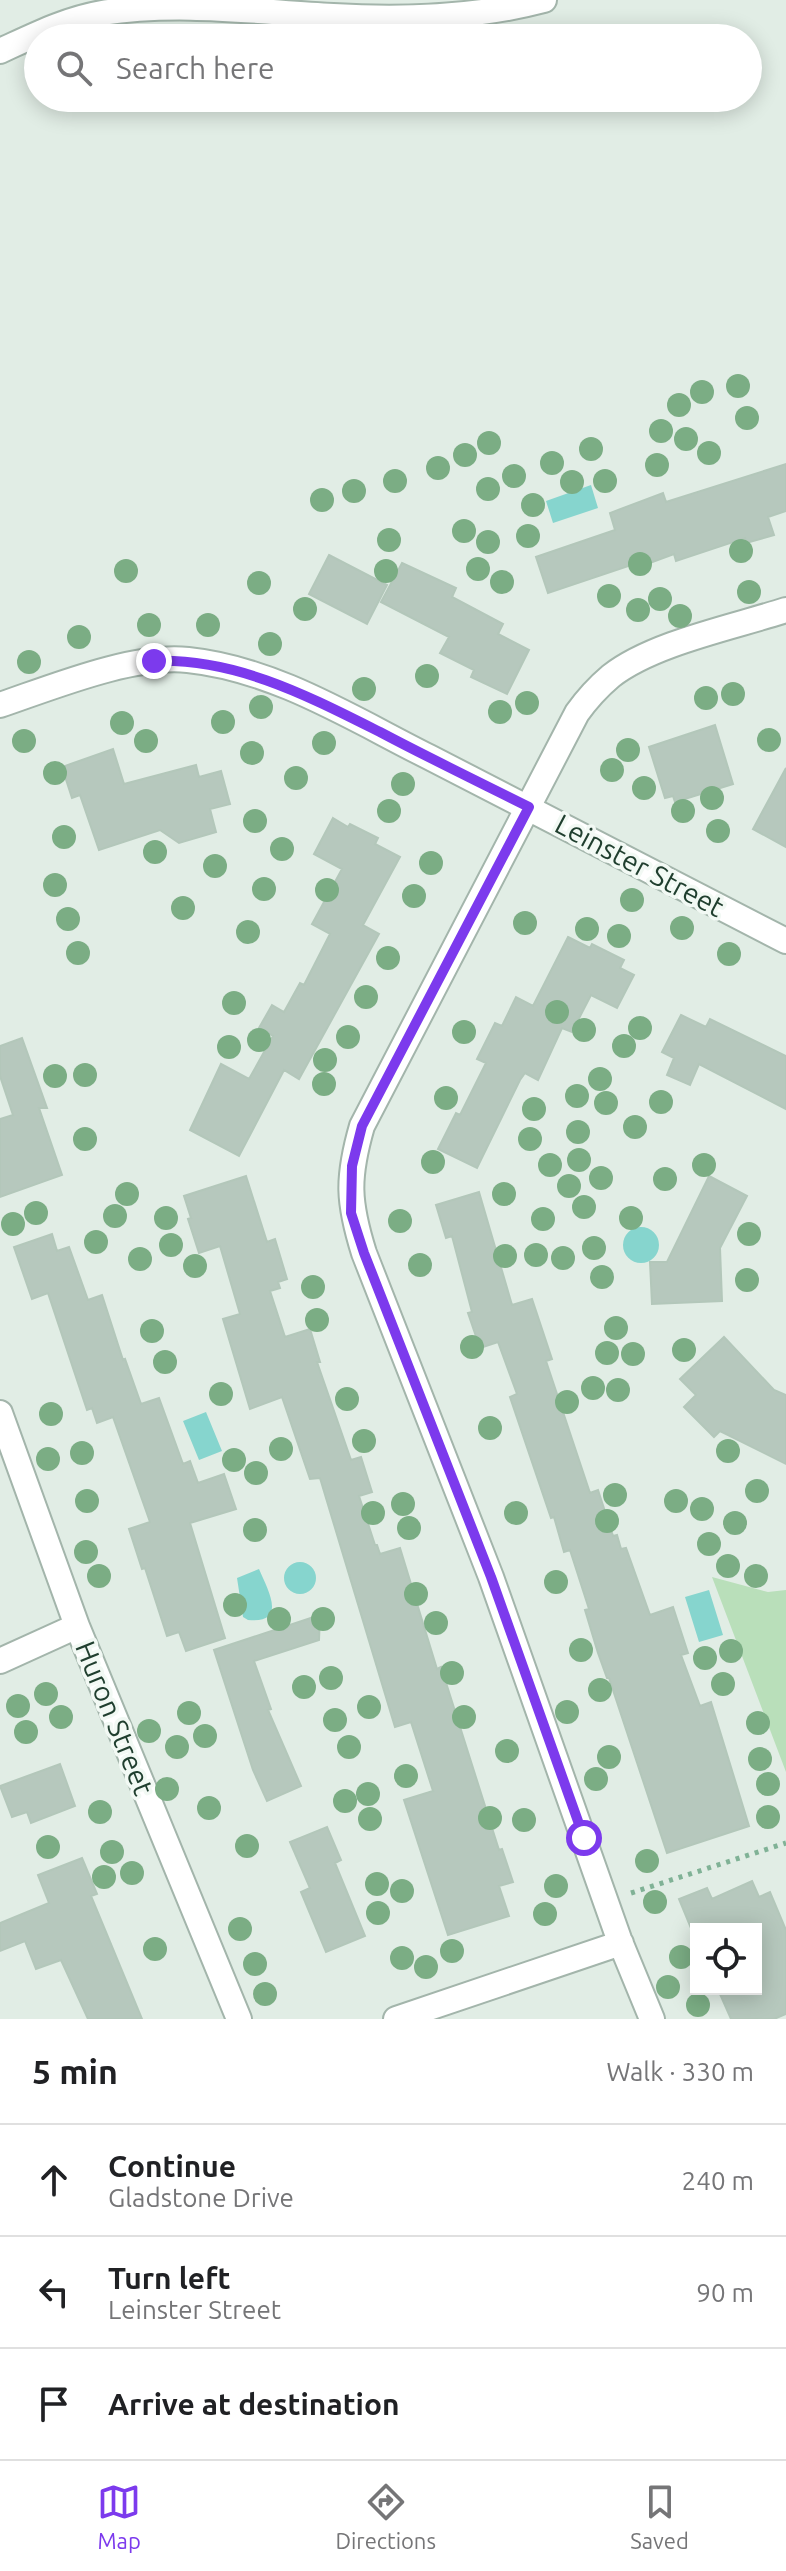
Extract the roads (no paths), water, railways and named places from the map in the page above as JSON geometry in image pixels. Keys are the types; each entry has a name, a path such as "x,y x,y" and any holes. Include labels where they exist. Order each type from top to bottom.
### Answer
{"street":[{"path":"61,24 134,9 204,7 336,16 468,15 544,0"},
{"path":"0,51 24,40"},
{"path":"652,2019 621,1943 491,1577 364,1253 351,1213 352,1166 362,1126 577,713 594,691 613,674 667,647 786,610"},
{"name":"Leinster Street","path":"0,705 70,681 154,661 186,660 263,677 314,699 529,807 786,941"},
{"name":"Huron Street","path":"0,1413 77,1626 239,2019"},
{"path":"0,1661 77,1626"},
{"path":"396,2019 621,1943"}],"water":[{"path":"591,485 598,508 553,523 546,501"},
{"path":"641,1227 654,1232 659,1245 654,1258 641,1263 628,1258 623,1245 628,1232"},
{"path":"206,1412 222,1451 199,1460 183,1421"},
{"path":"300,1562 312,1566 316,1578 312,1590 300,1594 288,1590 284,1578 288,1566"},
{"path":"259,1569 270,1595 271,1611 268,1617 248,1620 243,1617 237,1578"},
{"path":"709,1590 723,1635 699,1642 685,1597"}]}
